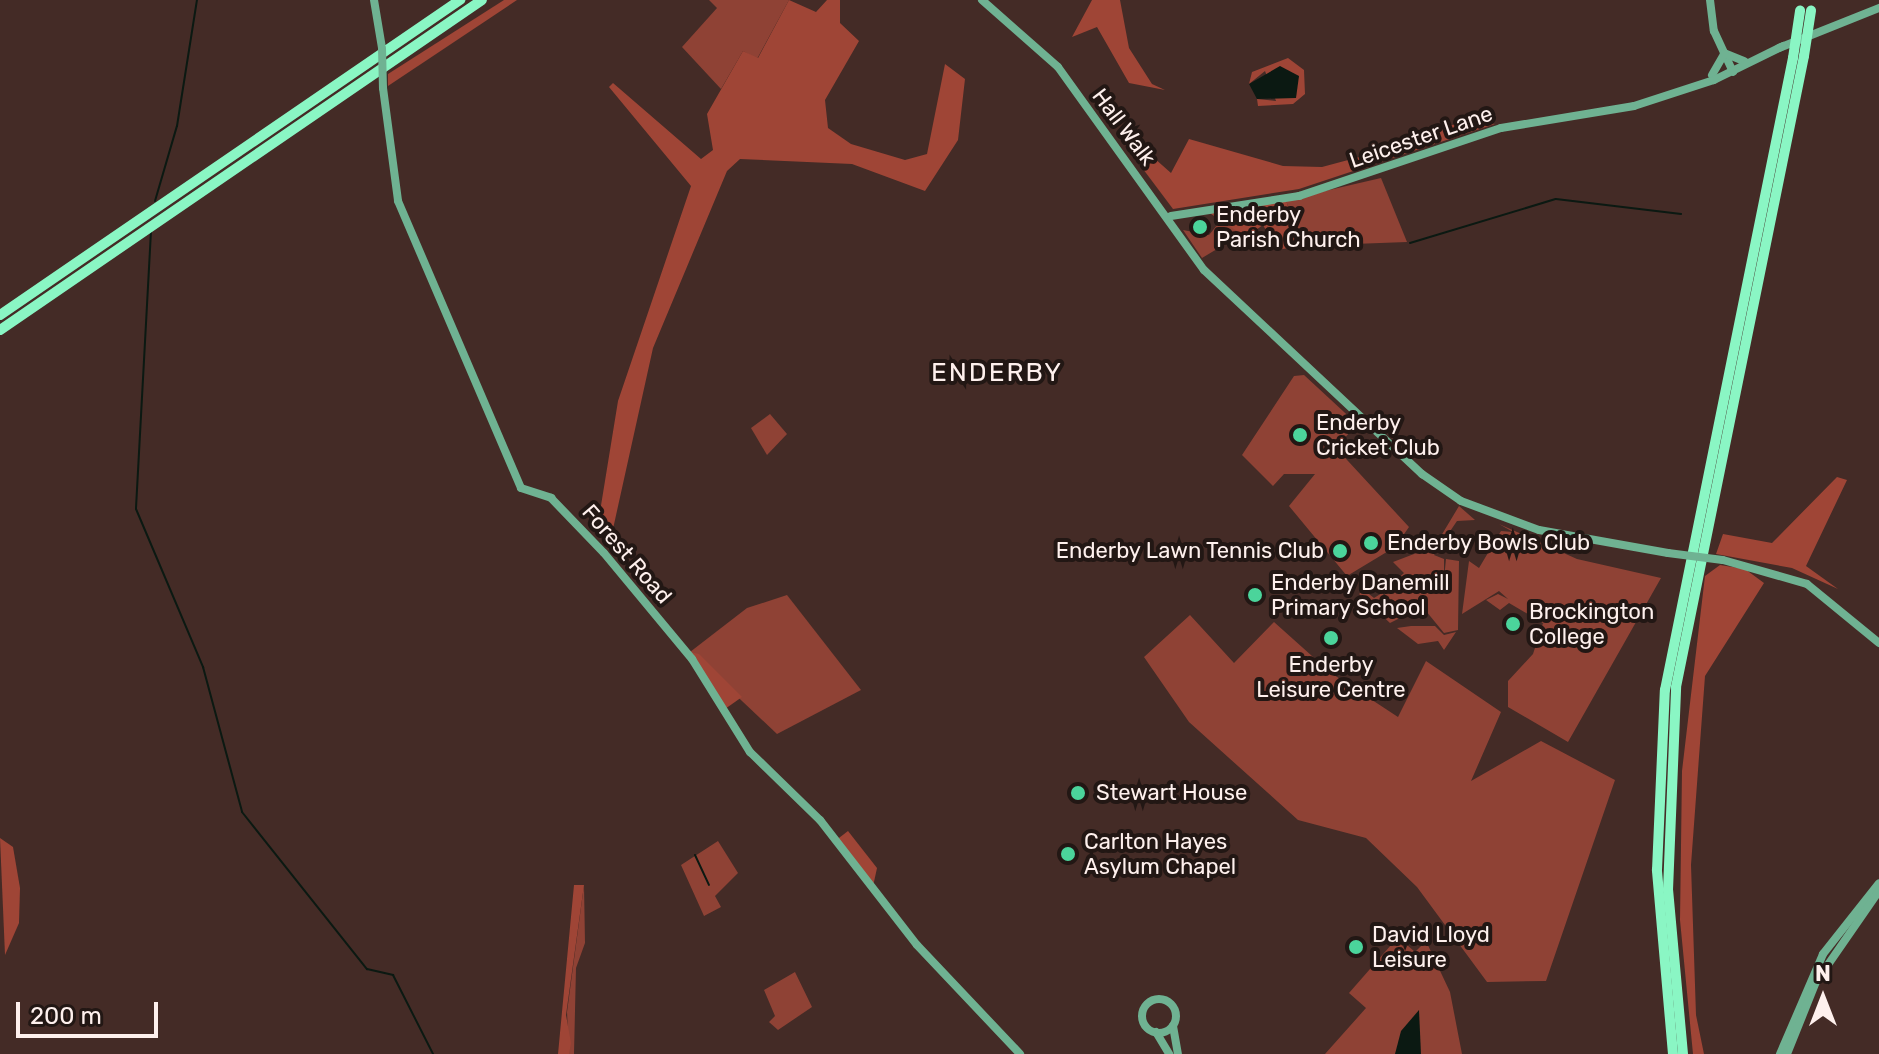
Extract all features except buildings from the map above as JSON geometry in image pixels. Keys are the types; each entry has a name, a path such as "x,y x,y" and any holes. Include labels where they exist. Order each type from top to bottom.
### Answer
{"highway":[{"path":"0,315 460,0"},
{"path":"0,330 482,0"},
{"path":"1683,1054 1668,890 1676,687 1807,5"},
{"path":"1673,1054 1657,870 1665,690 1799,57"}],"street":[{"name":"Forest Road","path":"374,0 398,201 521,488 557,502 602,550 692,659 750,752 820,820 917,945 1020,1054"},
{"name":"Hall Walk","path":"982,0 1050,59 1171,216 1204,270 1247,315 1435,484 1539,530 1723,560 1807,584 1879,643"},
{"path":"1710,0 1724,53 1732,70"},
{"name":"Leicester Lane","path":"1681,90 1712,75 1732,70 1744,61 1879,8"},
{"name":"Leicester Lane","path":"1171,216 1299,196 1501,128 1634,106 1732,70 1783,46"},
{"path":"1724,53 1744,61"},
{"path":"1712,75 1724,53"},
{"path":"1780,1054 1823,954 1879,883"},
{"path":"1787,1054 1816,982 1879,891"},
{"path":"1169,1054 1156,1032 1142,1017 1153,1000 1171,1004 1178,1054"},
{"path":"1156,1032 1173,1026"}],"shaded area":[{"path":"504,0 517,0 388,86 388,74"},
{"path":"709,0 789,0 757,59 743,51 721,89 682,47 717,8"},
{"path":"789,0 816,12 827,0 840,0 840,23 859,41 825,100 828,128 851,144 905,160 927,154 945,64 965,79 958,140 925,191 852,164 740,159 727,171 653,348 609,547 597,530 618,401 691,186 609,87 613,83 701,159 713,150 707,114 743,51 758,58"},
{"path":"1092,0 1120,0 1129,48 1152,84 1165,90 1129,83 1097,27 1072,37"},
{"path":"1288,58 1304,70 1305,94 1293,104 1258,106 1257,99 1276,101 1265,71 1249,84 1252,72"},
{"path":"1280,66 1299,76 1296,98 1257,99 1249,84"},
{"path":"1469,118 1495,124 1299,189 1173,209 1122,141 1136,142 1171,173 1189,139 1283,166 1322,167 1404,145"},
{"path":"1381,178 1407,242 1300,246 1286,200"},
{"path":"1286,200 1300,246 1277,250 1263,225 1246,237 1208,212"},
{"path":"1222,219 1252,228 1202,258 1183,230 1209,235"},
{"path":"1304,375 1357,424 1336,448 1409,527 1395,547 1347,576 1289,506 1315,474 1284,474 1273,486 1242,455 1294,376"},
{"path":"770,414 787,434 767,455 751,428"},
{"path":"1837,477 1847,480 1806,566 1838,589 1792,568 1716,554 1723,534 1772,543"},
{"path":"1459,506 1475,520 1457,521 1434,555 1444,559 1444,579 1446,559 1459,561 1458,630 1444,633 1426,611 1403,615 1383,592 1404,573 1393,562 1435,546"},
{"path":"1499,524 1577,559 1661,578 1568,742 1508,707 1508,681 1533,654 1543,623 1509,603 1500,610 1486,600 1498,594 1508,599 1499,591 1462,614 1469,561 1479,568 1501,531 1513,532"},
{"path":"1720,565 1745,569 1764,583 1705,676 1691,865 1696,1015 1704,1054 1693,1054 1680,920 1682,771 1705,576"},
{"path":"1364,590 1374,598 1382,593 1402,617 1390,623 1359,594"},
{"path":"787,595 861,690 777,734 690,652 747,608"},
{"path":"1190,615 1234,663 1274,622 1331,673 1398,717 1426,661 1501,712 1471,781 1541,741 1615,780 1546,981 1487,982 1417,887 1366,838 1298,820 1189,722 1144,657"},
{"path":"1435,626 1444,635 1456,632 1444,650 1438,641 1418,644 1397,628"},
{"path":"690,652 699,654 742,697 725,709"},
{"path":"848,831 877,868 872,891 835,841"},
{"path":"0,838 13,847 20,888 19,923 5,955"},
{"path":"718,841 738,873 715,896 721,907 704,916 681,865"},
{"path":"574,885 584,885 566,1015 571,1043 569,1054 558,1054"},
{"path":"584,885 585,943 576,968 574,1054 569,1054 567,1012"},
{"path":"1398,937 1415,952 1426,941 1450,992 1462,1054 1325,1054 1366,1008 1349,993"},
{"path":"795,972 812,1007 778,1030 769,1022 775,1016 764,990"},
{"path":"1419,1010 1421,1054 1395,1054 1401,1031"}],"waterway":[{"path":"155,201 177,126 197,0"},
{"path":"1410,243 1556,199 1681,214"},
{"path":"151,231 136,509 203,667 242,812 367,969 393,975 433,1054"},
{"path":"695,855 709,885"}],"place":[{"name":"Enderby Parish Church","path":"1200,227"},
{"name":"Enderby Cricket Club","path":"1300,435"},
{"name":"Enderby Bowls Club","path":"1371,543"},
{"name":"Enderby Lawn Tennis Club","path":"1340,551"},
{"name":"Enderby Danemill Primary School","path":"1255,595"},
{"name":"Brockington College","path":"1513,624"},
{"name":"Enderby Leisure Centre","path":"1331,638"},
{"name":"Stewart House","path":"1078,793"},
{"name":"Carlton Hayes Asylum Chapel","path":"1068,854"},
{"name":"David Lloyd Leisure","path":"1356,947"}],"district":[{"name":"ENDERBY","path":"997,373"}]}
